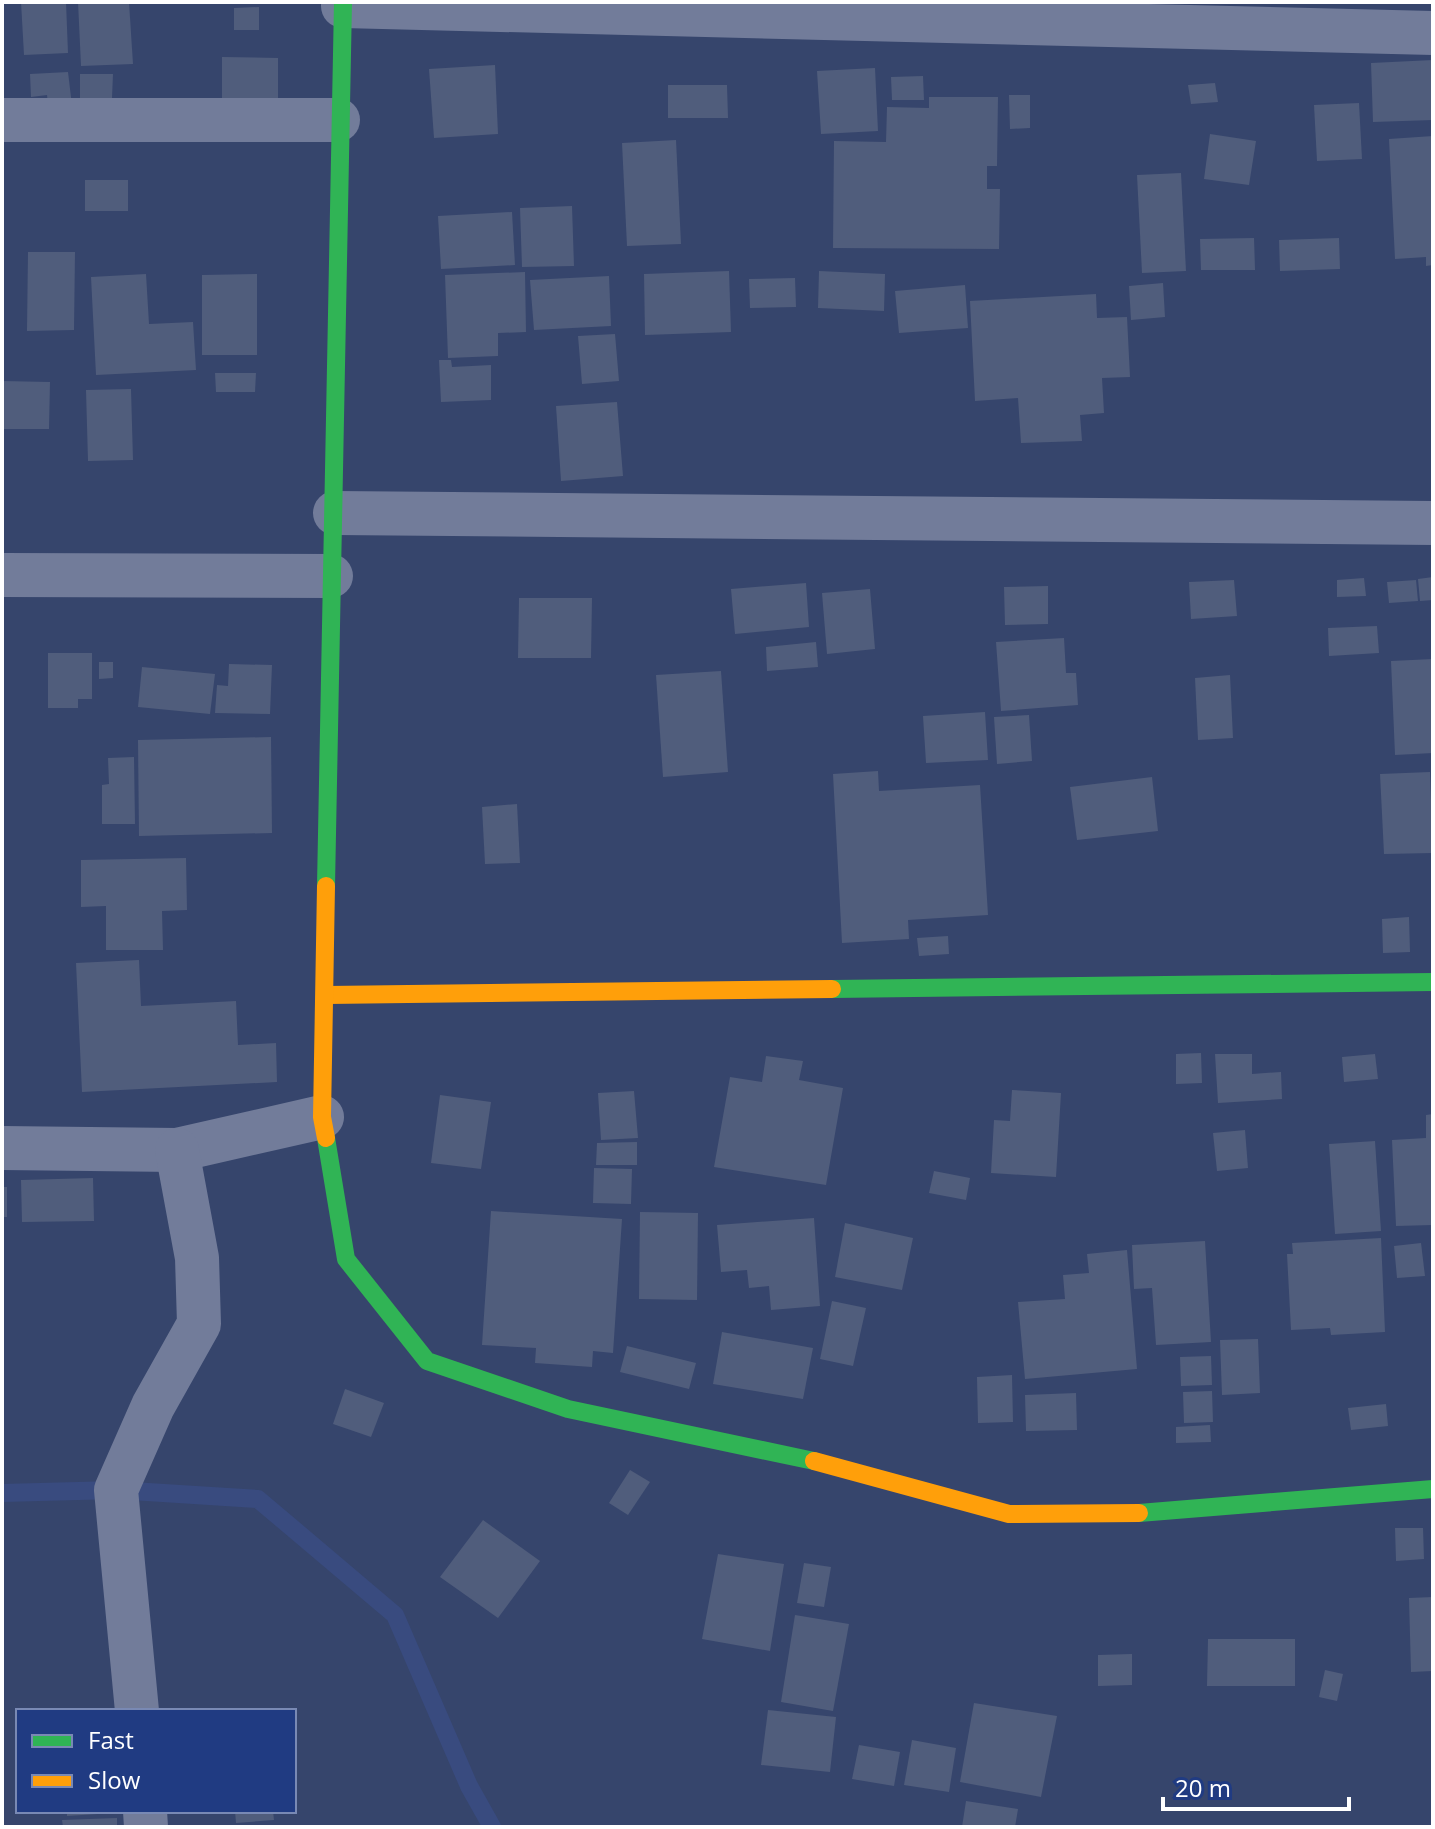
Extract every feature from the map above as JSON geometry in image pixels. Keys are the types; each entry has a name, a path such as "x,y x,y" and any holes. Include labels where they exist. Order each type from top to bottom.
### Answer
{"street":[{"path":"1433,33 343,4 338,120 335,513 331,576 327,995 322,1117 346,1259 427,1361 568,1409 826,1463 1009,1514 1162,1513 1433,1489"},
{"path":"2,120 338,120"},
{"path":"335,513 1433,523"},
{"path":"2,575 331,576"},
{"path":"327,995 1433,982"},
{"path":"2,1148 177,1150 322,1117"},
{"path":"137,1709 116,1490 153,1406 199,1324 197,1258 177,1150"}],"building":[{"path":"21,2 66,2 68,53 24,55"},
{"path":"78,2 129,2 133,64 81,66"},
{"path":"259,7 259,30 234,30 234,8"},
{"path":"222,57 278,58 278,101 222,101"},
{"path":"1433,60 1433,120 1373,122 1371,63"},
{"path":"495,65 498,134 434,138 429,69"},
{"path":"875,68 878,131 821,134 817,71"},
{"path":"68,72 73,114 49,116 47,95 31,97 30,74"},
{"path":"80,74 113,74 112,98 80,98"},
{"path":"923,76 924,100 892,100 891,77"},
{"path":"1215,83 1218,102 1191,104 1188,85"},
{"path":"668,85 727,85 728,118 668,118"},
{"path":"1009,95 1030,95 1030,128 1010,129"},
{"path":"929,97 998,97 997,166 987,166 987,189 1000,189 999,249 833,248 834,141 886,142 887,107 929,108"},
{"path":"1359,103 1362,159 1317,161 1314,105"},
{"path":"1210,134 1256,141 1249,185 1204,179"},
{"path":"1433,136 1433,265 1426,266 1426,257 1395,259 1389,139"},
{"path":"676,140 681,244 627,246 622,143"},
{"path":"1181,173 1186,271 1142,273 1137,175"},
{"path":"85,180 128,180 128,211 85,211"},
{"path":"572,206 574,266 522,267 520,208"},
{"path":"512,212 515,265 441,269 438,216"},
{"path":"1254,238 1255,270 1201,270 1200,239"},
{"path":"1339,238 1340,269 1280,271 1279,240"},
{"path":"28,252 75,252 74,330 27,331"},
{"path":"729,271 731,332 645,335 644,274"},
{"path":"819,271 885,274 884,311 818,308"},
{"path":"525,272 526,332 498,333 498,356 448,358 445,275"},
{"path":"146,274 149,324 193,322 196,370 96,375 91,277"},
{"path":"257,274 257,355 202,355 202,275"},
{"path":"609,276 611,326 534,330 530,280"},
{"path":"795,278 796,307 750,308 749,279"},
{"path":"1163,283 1165,317 1131,320 1129,286"},
{"path":"965,285 968,328 899,333 895,291"},
{"path":"1096,294 1097,318 1127,317 1130,377 1102,378 1104,413 1080,415 1082,441 1021,443 1018,398 975,401 970,301"},
{"path":"615,334 619,381 582,384 578,336"},
{"path":"439,360 451,360 452,367 491,365 491,400 441,402"},
{"path":"215,373 256,373 255,392 216,392"},
{"path":"2,381 50,382 49,429 2,429"},
{"path":"131,389 133,460 88,461 86,390"},
{"path":"617,402 623,476 561,481 556,406"},
{"path":"1433,577 1433,600 1420,601 1418,579"},
{"path":"1364,578 1366,596 1337,597 1337,580"},
{"path":"1234,580 1237,616 1191,619 1189,582"},
{"path":"1416,580 1418,601 1389,603 1387,582"},
{"path":"806,583 809,627 735,634 731,589"},
{"path":"1048,586 1048,624 1005,625 1004,587"},
{"path":"870,589 875,649 827,654 822,593"},
{"path":"519,598 592,598 591,658 518,658"},
{"path":"1377,626 1379,653 1329,656 1328,628"},
{"path":"1064,638 1066,673 1076,673 1078,705 1001,711 996,642"},
{"path":"816,642 818,667 767,671 766,647"},
{"path":"48,653 92,653 92,699 78,699 78,708 48,708"},
{"path":"1433,659 1433,753 1395,755 1391,661"},
{"path":"99,662 113,662 113,678 99,679"},
{"path":"229,664 272,665 270,714 215,713 217,685 228,686"},
{"path":"142,667 215,674 210,714 138,707"},
{"path":"721,671 728,772 663,777 656,675"},
{"path":"1230,675 1233,738 1198,740 1195,678"},
{"path":"985,712 988,760 926,763 923,716"},
{"path":"1029,715 1032,761 997,764 994,717"},
{"path":"271,737 272,833 139,836 138,740"},
{"path":"134,757 135,824 102,824 102,785 109,784 108,758"},
{"path":"878,771 879,791 980,785 988,915 908,920 909,939 842,943 833,774"},
{"path":"1430,772 1433,853 1384,854 1380,774"},
{"path":"1152,777 1158,831 1077,840 1070,787"},
{"path":"517,804 520,863 485,864 482,807"},
{"path":"186,858 187,910 162,911 163,950 106,950 106,906 81,907 81,860"},
{"path":"1409,917 1410,952 1383,953 1382,919"},
{"path":"948,936 949,954 919,956 917,938"},
{"path":"139,960 141,1006 236,1001 238,1045 276,1043 277,1082 82,1092 76,963"},
{"path":"1201,1053 1202,1083 1176,1084 1176,1054"},
{"path":"1215,1054 1252,1054 1252,1074 1281,1072 1282,1099 1218,1103"},
{"path":"1375,1054 1378,1079 1344,1082 1342,1057"},
{"path":"766,1056 803,1061 799,1080 843,1088 826,1185 714,1167 730,1077 762,1082"},
{"path":"1012,1090 1061,1093 1056,1177 991,1173 994,1120 1010,1121"},
{"path":"634,1091 638,1138 601,1140 598,1093"},
{"path":"440,1095 491,1102 481,1169 431,1163"},
{"path":"1433,1114 1433,1225 1396,1226 1392,1140 1426,1138 1426,1115"},
{"path":"1245,1130 1248,1168 1217,1171 1213,1133"},
{"path":"1375,1141 1381,1231 1335,1234 1329,1144"},
{"path":"637,1142 637,1165 596,1165 597,1143"},
{"path":"594,1168 632,1169 631,1204 593,1203"},
{"path":"934,1171 970,1178 966,1200 929,1193"},
{"path":"93,1178 94,1221 22,1222 21,1180"},
{"path":"2,1187 7,1187 7,1217 2,1217"},
{"path":"491,1211 622,1219 613,1353 593,1351 592,1367 535,1363 536,1348 482,1345"},
{"path":"640,1212 698,1213 697,1300 639,1299"},
{"path":"814,1218 820,1306 771,1310 769,1286 749,1288 747,1270 721,1272 717,1225"},
{"path":"845,1223 913,1238 902,1290 835,1277"},
{"path":"1381,1238 1385,1332 1331,1335 1330,1328 1291,1330 1287,1254 1293,1254 1292,1243"},
{"path":"1205,1241 1211,1342 1156,1345 1152,1288 1134,1289 1132,1245"},
{"path":"1421,1243 1425,1276 1397,1278 1394,1246"},
{"path":"1127,1250 1137,1369 1025,1379 1018,1302 1065,1299 1063,1275 1089,1273 1087,1254"},
{"path":"832,1301 866,1308 853,1366 820,1359"},
{"path":"722,1332 813,1348 803,1399 713,1384"},
{"path":"1258,1339 1260,1393 1222,1395 1220,1340"},
{"path":"627,1346 696,1363 689,1389 620,1372"},
{"path":"1211,1356 1212,1385 1181,1386 1180,1357"},
{"path":"1012,1375 1013,1422 978,1423 977,1377"},
{"path":"345,1389 384,1403 371,1437 333,1424"},
{"path":"1212,1391 1213,1422 1184,1423 1183,1392"},
{"path":"1076,1393 1077,1430 1026,1431 1025,1395"},
{"path":"1386,1404 1388,1426 1351,1430 1348,1408"},
{"path":"1210,1425 1211,1442 1176,1443 1176,1427"},
{"path":"630,1470 650,1482 628,1515 609,1503"},
{"path":"483,1520 540,1561 498,1618 440,1577"},
{"path":"1395,1528 1423,1528 1424,1559 1396,1561"},
{"path":"718,1554 784,1564 770,1651 702,1639"},
{"path":"804,1563 831,1567 824,1607 797,1603"},
{"path":"1433,1597 1433,1671 1411,1672 1409,1598"},
{"path":"795,1615 849,1624 833,1711 781,1702"},
{"path":"1208,1639 1295,1639 1295,1686 1207,1686"},
{"path":"1132,1654 1132,1685 1098,1686 1098,1655"},
{"path":"1325,1670 1343,1674 1337,1701 1319,1697"},
{"path":"974,1703 1057,1716 1041,1797 960,1782"},
{"path":"768,1710 836,1717 830,1772 761,1765"},
{"path":"912,1740 956,1748 949,1792 904,1785"},
{"path":"859,1745 900,1752 894,1786 852,1779"},
{"path":"966,1801 1018,1809 1015,1827 962,1827"},
{"path":"67,1813 113,1813 67,1816"},
{"path":"235,1813 273,1813 274,1820 236,1823"},
{"path":"117,1818 117,1827 63,1827 62,1820"}],"waterway":[{"path":"2,1493 116,1490 258,1499 395,1615 469,1786 492,1827"}],"traffic: fast":[{"path":"326,886 343,2"},
{"path":"832,989 1433,982"},
{"path":"326,1138 346,1259 427,1361 568,1409 814,1461"},
{"path":"1139,1513 1433,1489"}],"traffic: slow":[{"path":"326,886 322,1117 326,1138"},
{"path":"327,995 832,989"},
{"path":"814,1461 1009,1514 1139,1513"}]}
